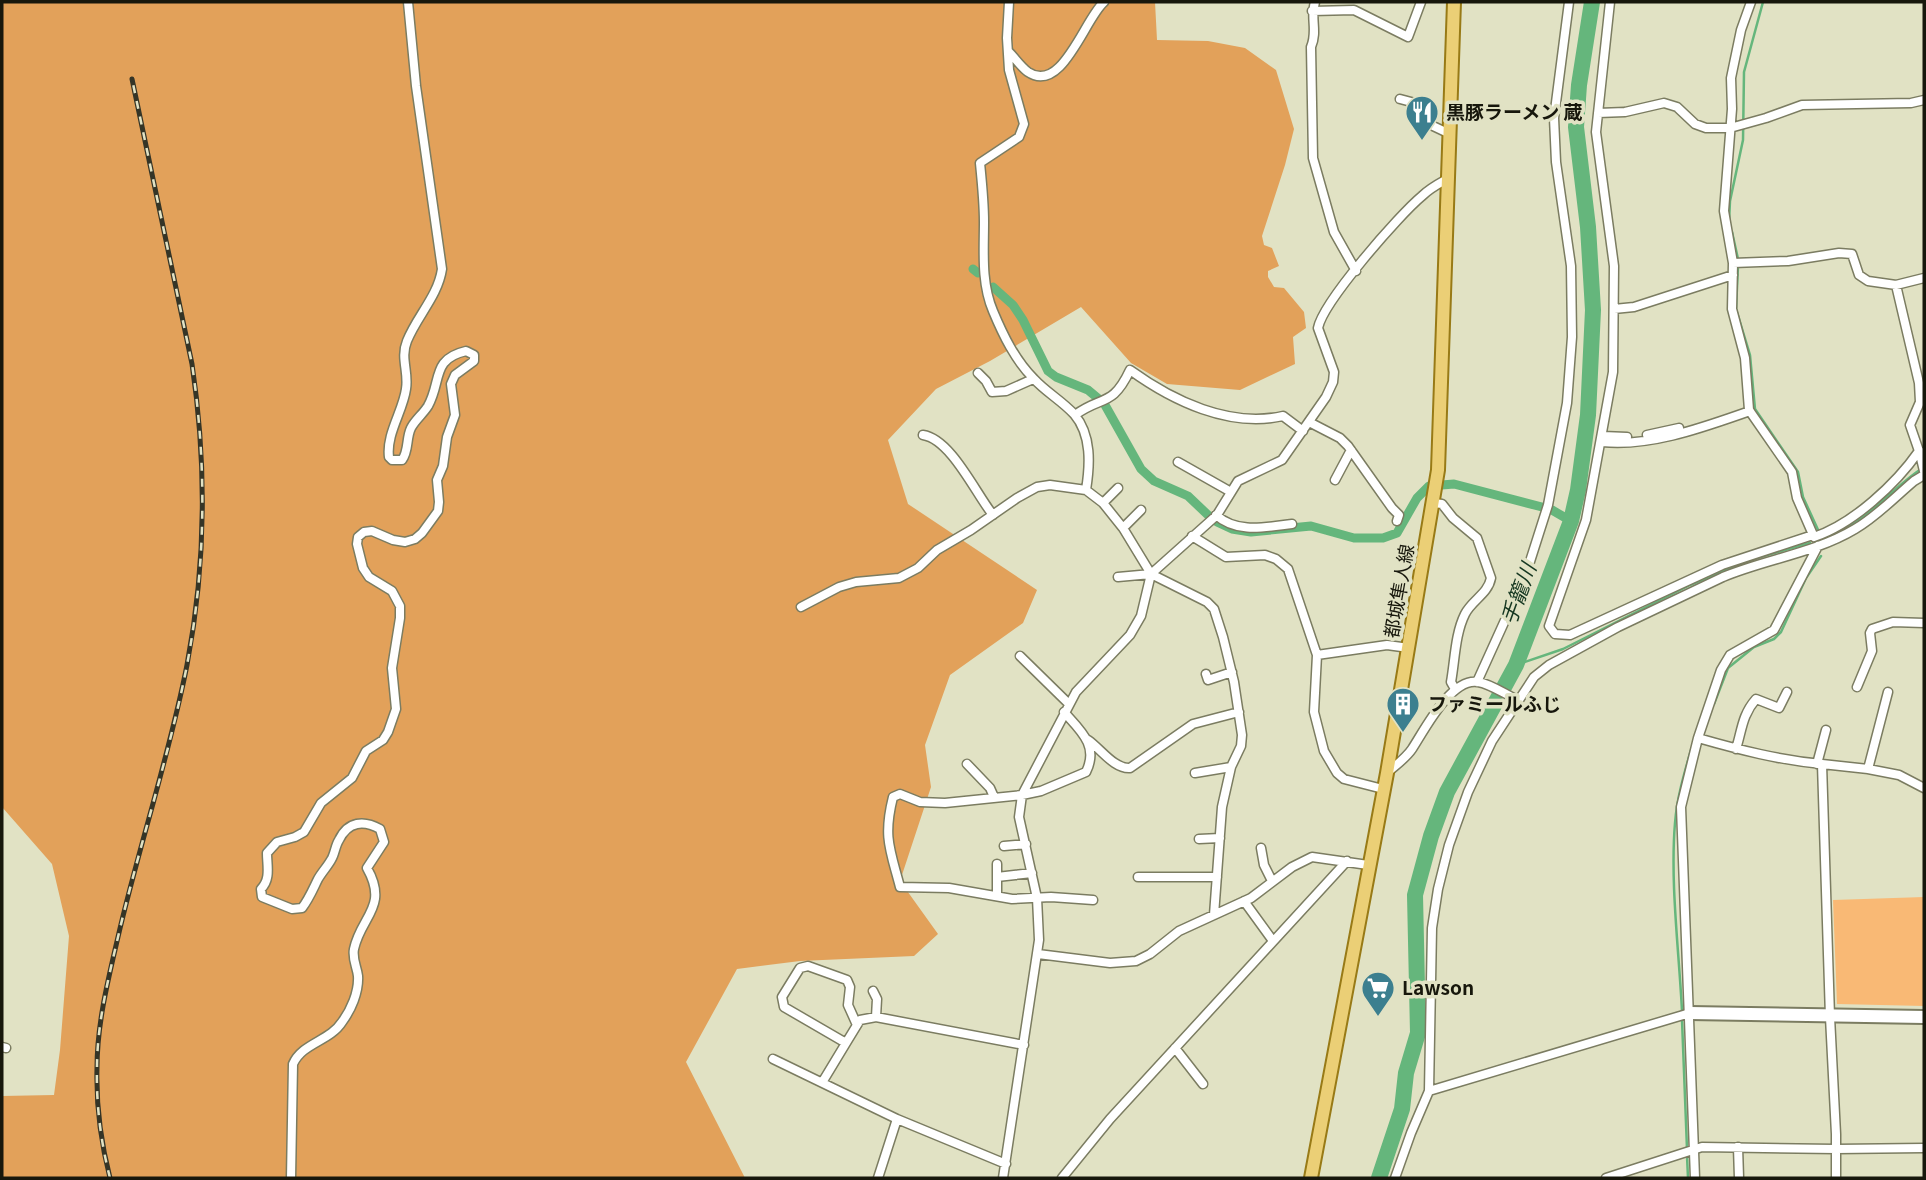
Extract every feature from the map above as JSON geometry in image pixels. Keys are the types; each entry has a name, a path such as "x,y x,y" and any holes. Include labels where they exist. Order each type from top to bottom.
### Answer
{"main road":[{"name":"都城隼人線","path":"1311,1178 1387,773 1437,477 1454,2"}],"street":[{"path":"291,1178 293,1064 297,1056 336,1030 354,998 358,978 354,950 375,904 374,881 367,868 384,842 380,829 371,824 365,822 352,825 340,838 308,901 302,908 292,909 262,897 261,889 266,884 268,871 267,853 277,842 304,832 321,803 352,778 366,751 383,740 388,732 396,709 392,668 400,606 392,591 369,577 363,568 356,544 358,537 364,532 372,531 393,540 405,542 415,539 438,511 437,481 455,415 451,384 455,375 474,361 474,355 466,351 443,362 429,405 410,430 405,456 402,460 392,460 389,457 390,442 406,389 403,353 410,334 437,289 442,269 416,86 408,2"},
{"path":"1009,2 1009,70 1024,124 1019,137 980,163 987,293 992,310 1015,356 1033,379 1075,415 1090,456 1087,490"},
{"path":"1009,52 1031,74 1043,76 1055,71 1065,63 1094,11 1104,2"},
{"path":"1356,271 1335,237 1313,158 1313,6 1354,10 1408,37 1421,2"},
{"path":"1477,682 1526,575 1548,505 1567,403 1572,337 1571,266 1556,162 1554,118 1569,2"},
{"path":"1610,2 1597,140 1614,266 1613,372 1587,520 1549,620 1549,626 1555,634 1570,635 1721,565 1856,529 1924,473 1921,454 1910,425 1920,402 1922,386 1896,285"},
{"path":"1695,1178 1681,807 1698,738 1721,670 1730,655 1774,630 1815,539 1797,498 1792,472 1749,409 1745,358 1732,309 1734,263 1724,211 1732,109 1731,78 1741,30 1751,2"},
{"path":"1400,99 1415,103 1433,126 1450,134"},
{"path":"1598,113 1625,112 1664,103 1677,107 1695,124 1706,128 1730,128 1802,105 1911,103 1924,100"},
{"path":"1003,1178 1038,954 1040,923 1019,817 1022,795 1076,692 1130,635 1141,616 1151,574 1216,515 1241,479 1282,460 1326,397 1334,376 1332,362 1318,331 1318,324 1328,307 1409,208 1425,192 1449,178"},
{"path":"1734,263 1788,261 1839,253 1852,254 1859,275 1868,281 1896,285 1924,278"},
{"path":"1614,309 1634,306 1733,275"},
{"path":"1075,415 1109,399 1124,384 1130,370 1156,389 1194,406 1255,420 1283,416 1303,431"},
{"path":"978,373 992,391 1006,391 1033,379"},
{"path":"1602,439 1650,434 1749,409"},
{"path":"1309,422 1340,438 1351,450 1397,511 1399,515 1396,521"},
{"path":"923,436 930,436 944,446 993,515"},
{"path":"1335,480 1351,450"},
{"path":"1395,1178 1429,1091 1432,928 1449,845 1468,792 1492,741 1534,677 1549,665 1618,627 1829,532 1858,513 1921,454"},
{"path":"1178,462 1231,492"},
{"path":"801,607 839,587 856,582 899,578 918,568 937,550 1037,487 1050,485 1087,490 1103,503 1123,528 1151,574 1211,605 1223,637 1239,712 1241,743 1231,766 1223,807 1214,915"},
{"path":"1103,503 1118,488"},
{"path":"1434,501 1442,504 1453,518 1477,538 1491,578 1486,591 1469,607 1461,625 1451,682 1455,689"},
{"path":"1123,528 1141,510"},
{"path":"1216,515 1226,523 1240,527 1292,524"},
{"path":"1192,536 1226,557 1265,555 1284,565 1293,582 1317,655 1314,712 1324,751 1337,773 1344,779 1383,789"},
{"path":"1118,577 1151,574"},
{"path":"1857,687 1872,651 1872,629 1892,622 1924,623"},
{"path":"1317,655 1387,645 1409,648"},
{"path":"1020,656 1067,708 1088,740 1117,765 1130,768 1193,723 1239,712"},
{"path":"1206,674 1208,680 1231,672"},
{"path":"1387,773 1411,750 1427,723 1455,689 1477,682 1518,700"},
{"path":"1736,749 1742,722 1756,699 1779,708 1787,692"},
{"path":"1868,769 1888,692"},
{"path":"1826,730 1819,764 1836,1178"},
{"path":"1698,738 1794,762 1868,769 1899,775 1924,788"},
{"path":"1088,740 1091,761 1086,772 1041,791 945,803 920,802 900,794 893,797 887,822 887,838 901,887 949,888 1012,900 1093,900"},
{"path":"967,764 995,797"},
{"path":"1195,773 1231,766"},
{"path":"1199,839 1220,838"},
{"path":"1004,846 1026,844"},
{"path":"1261,848 1264,865 1272,881"},
{"path":"1038,954 1110,963 1136,961 1150,954 1179,930 1244,901 1292,867 1312,857 1368,865"},
{"path":"1062,1178 1110,1119 1348,861"},
{"path":"997,864 997,897"},
{"path":"998,877 1032,873"},
{"path":"1138,877 1217,877"},
{"path":"1244,901 1273,941"},
{"path":"846,1043 785,1007 782,997 800,968 808,966 847,980 850,987 848,1005 857,1025"},
{"path":"873,991 877,999 876,1017"},
{"path":"1429,1091 1690,1013 1924,1017"},
{"path":"823,1081 860,1020 876,1017 1024,1045"},
{"path":"1175,1048 1203,1084"},
{"path":"773,1059 897,1119 1006,1164"},
{"path":"878,1178 897,1119"},
{"path":"1606,1178 1702,1147 1924,1148"},
{"path":"1738,1147 1739,1178"}],"shaded area":[{"path":"2,2 1155,2 1157,40 1208,41 1245,48 1276,70 1294,129 1262,236 1264,245 1272,248 1279,266 1268,271 1268,277 1274,287 1284,288 1304,312 1306,328 1293,337 1295,364 1240,390 1167,384 1131,363 1081,307 990,361 936,389 888,440 908,504 1037,590 1023,623 950,675 925,745 931,787 900,881 938,934 914,956 800,961 737,969 686,1062 745,1178 2,1178 2,1096 54,1095 69,936 52,864 2,807"},
{"path":"1924,897 1924,1006 1837,1004 1833,900"}],"waterway":[{"name":"手籠川","path":"1379,1178 1402,1109 1406,1073 1418,1033 1415,895 1431,836 1447,792 1516,665 1571,521 1578,490 1588,415 1593,310 1588,227 1576,127 1579,85 1592,2"},
{"path":"1729,222 1730,201 1743,140 1744,72 1763,2"},
{"path":"1732,232 1738,259"},
{"path":"1738,266 1736,309 1750,355 1755,409 1798,472 1803,497 1819,532"},
{"path":"973,269 978,273"},
{"path":"993,287 1013,305 1023,320 1048,371 1088,390 1100,400"},
{"path":"1105,405 1141,469 1154,481 1188,496 1209,516"},
{"path":"1822,539 1835,535 1861,519 1921,469"},
{"path":"1217,522 1232,529 1251,532 1311,526 1354,538 1383,538 1397,533 1417,498 1429,486 1454,484 1542,507"},
{"path":"1552,510 1571,521"},
{"path":"1516,665 1563,649 1690,585 1749,560 1810,543"},
{"path":"1714,704 1728,668 1754,647 1774,639 1781,632 1806,578 1821,556"},
{"path":"1682,1011 1674,893 1674,846 1677,804 1691,750"},
{"path":"1682,1020 1687,1149"},
{"path":"1687,1156 1688,1178"}],"railway":[{"path":"110,1178 97,1096 97,1052 101,1019 126,903 172,734 187,665 198,590 202,515 200,440 192,364 132,79"}],"place":[{"name":"黒豚ラーメン 蔵","path":"1422,142"},
{"name":"ファミールふじ","path":"1403,734"},
{"name":"Lawson","path":"1378,1018"}]}
